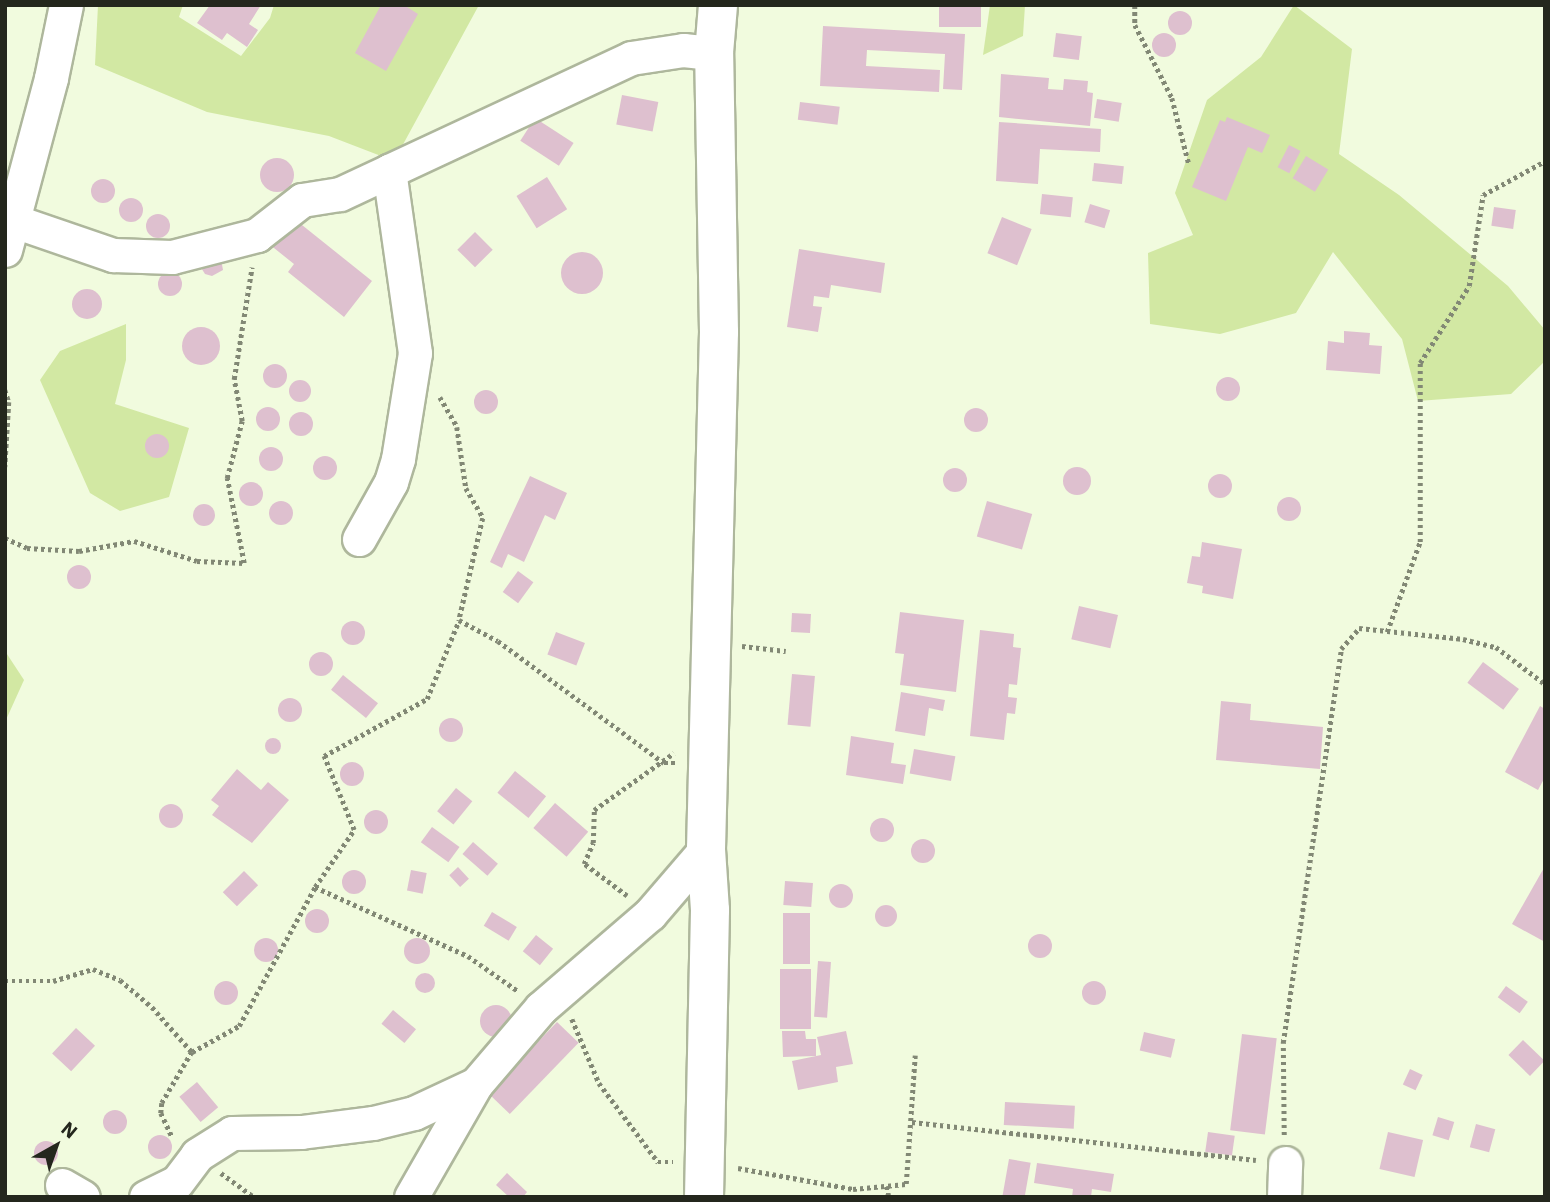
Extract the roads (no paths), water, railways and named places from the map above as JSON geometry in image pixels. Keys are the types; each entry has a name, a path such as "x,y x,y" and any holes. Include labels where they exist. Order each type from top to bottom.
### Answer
{"street":[{"path":"66,5 51,78 14,182 9,236 136,259 172,257 257,236 302,200 340,194 631,58 683,50 714,53"},
{"path":"704,1197 710,910 706,849 712,715 719,332 714,53 718,5"},
{"path":"359,539 391,482 398,459 415,353 389,171"},
{"path":"411,1197 476,1084 541,1008 650,914 706,849"},
{"path":"146,1197 177,1182 197,1155 232,1133 301,1132 414,1113 476,1084"},
{"path":"1284,1163 1284,1197"}]}
